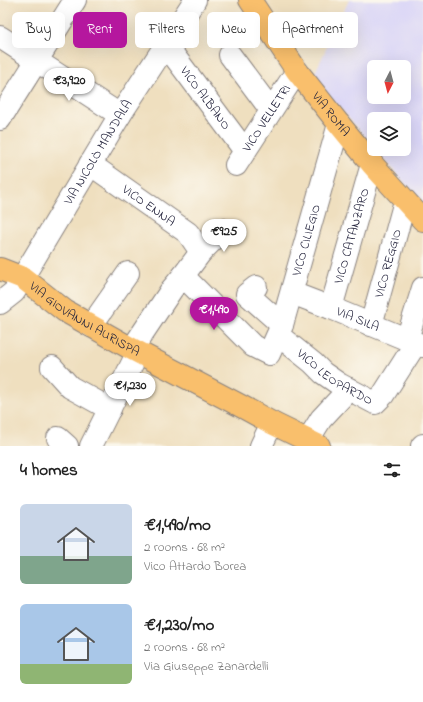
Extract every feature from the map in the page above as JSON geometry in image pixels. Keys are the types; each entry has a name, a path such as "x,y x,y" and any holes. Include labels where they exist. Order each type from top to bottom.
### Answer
{"main road":[{"name":"VIA ROMA","path":"250,0 298,71 339,124 372,164 423,220"},
{"name":"VIA GIOVANNI AURISPA","path":"0,269 22,278 65,311 91,326 272,423 313,443"}],"street":[{"path":"0,119 75,0"},
{"name":"VIA NICOLÒ MANDALÀ","path":"187,12 195,0"},
{"path":"0,37 120,115"},
{"name":"VIA NICOLÒ MANDALÀ","path":"0,303 14,292 120,115 164,48"},
{"name":"VICO ALBANO","path":"168,48 241,158"},
{"path":"230,55 272,110"},
{"name":"VICO VELLETRI","path":"241,158 298,71"},
{"name":"VICO CILIEGIO","path":"183,276 253,346 268,354 280,330 292,293 339,124"},
{"name":"VICO ENNA","path":"90,164 188,233 201,252"},
{"name":"VICO CATANZARO","path":"332,308 372,164"},
{"name":"VICO REGGIO","path":"371,325 406,201"},
{"path":"91,446 110,409 135,350 172,289 201,252 223,230"},
{"path":"91,326 128,273"},
{"name":"VICO LEOPARDO","path":"256,287 247,294 323,373 339,384 375,403 383,395 415,343"},
{"path":"415,343 423,288"},
{"name":"VIA SILA","path":"292,293 415,343"},
{"path":"52,367 70,387 110,409"},
{"path":"313,443 321,419 349,389"},
{"path":"261,446 272,423"}],"shaded area":[{"path":"349,0 423,0 423,204 381,156 411,156 411,112 367,112 367,139 313,77 327,48 358,48 358,12 343,12"}]}
